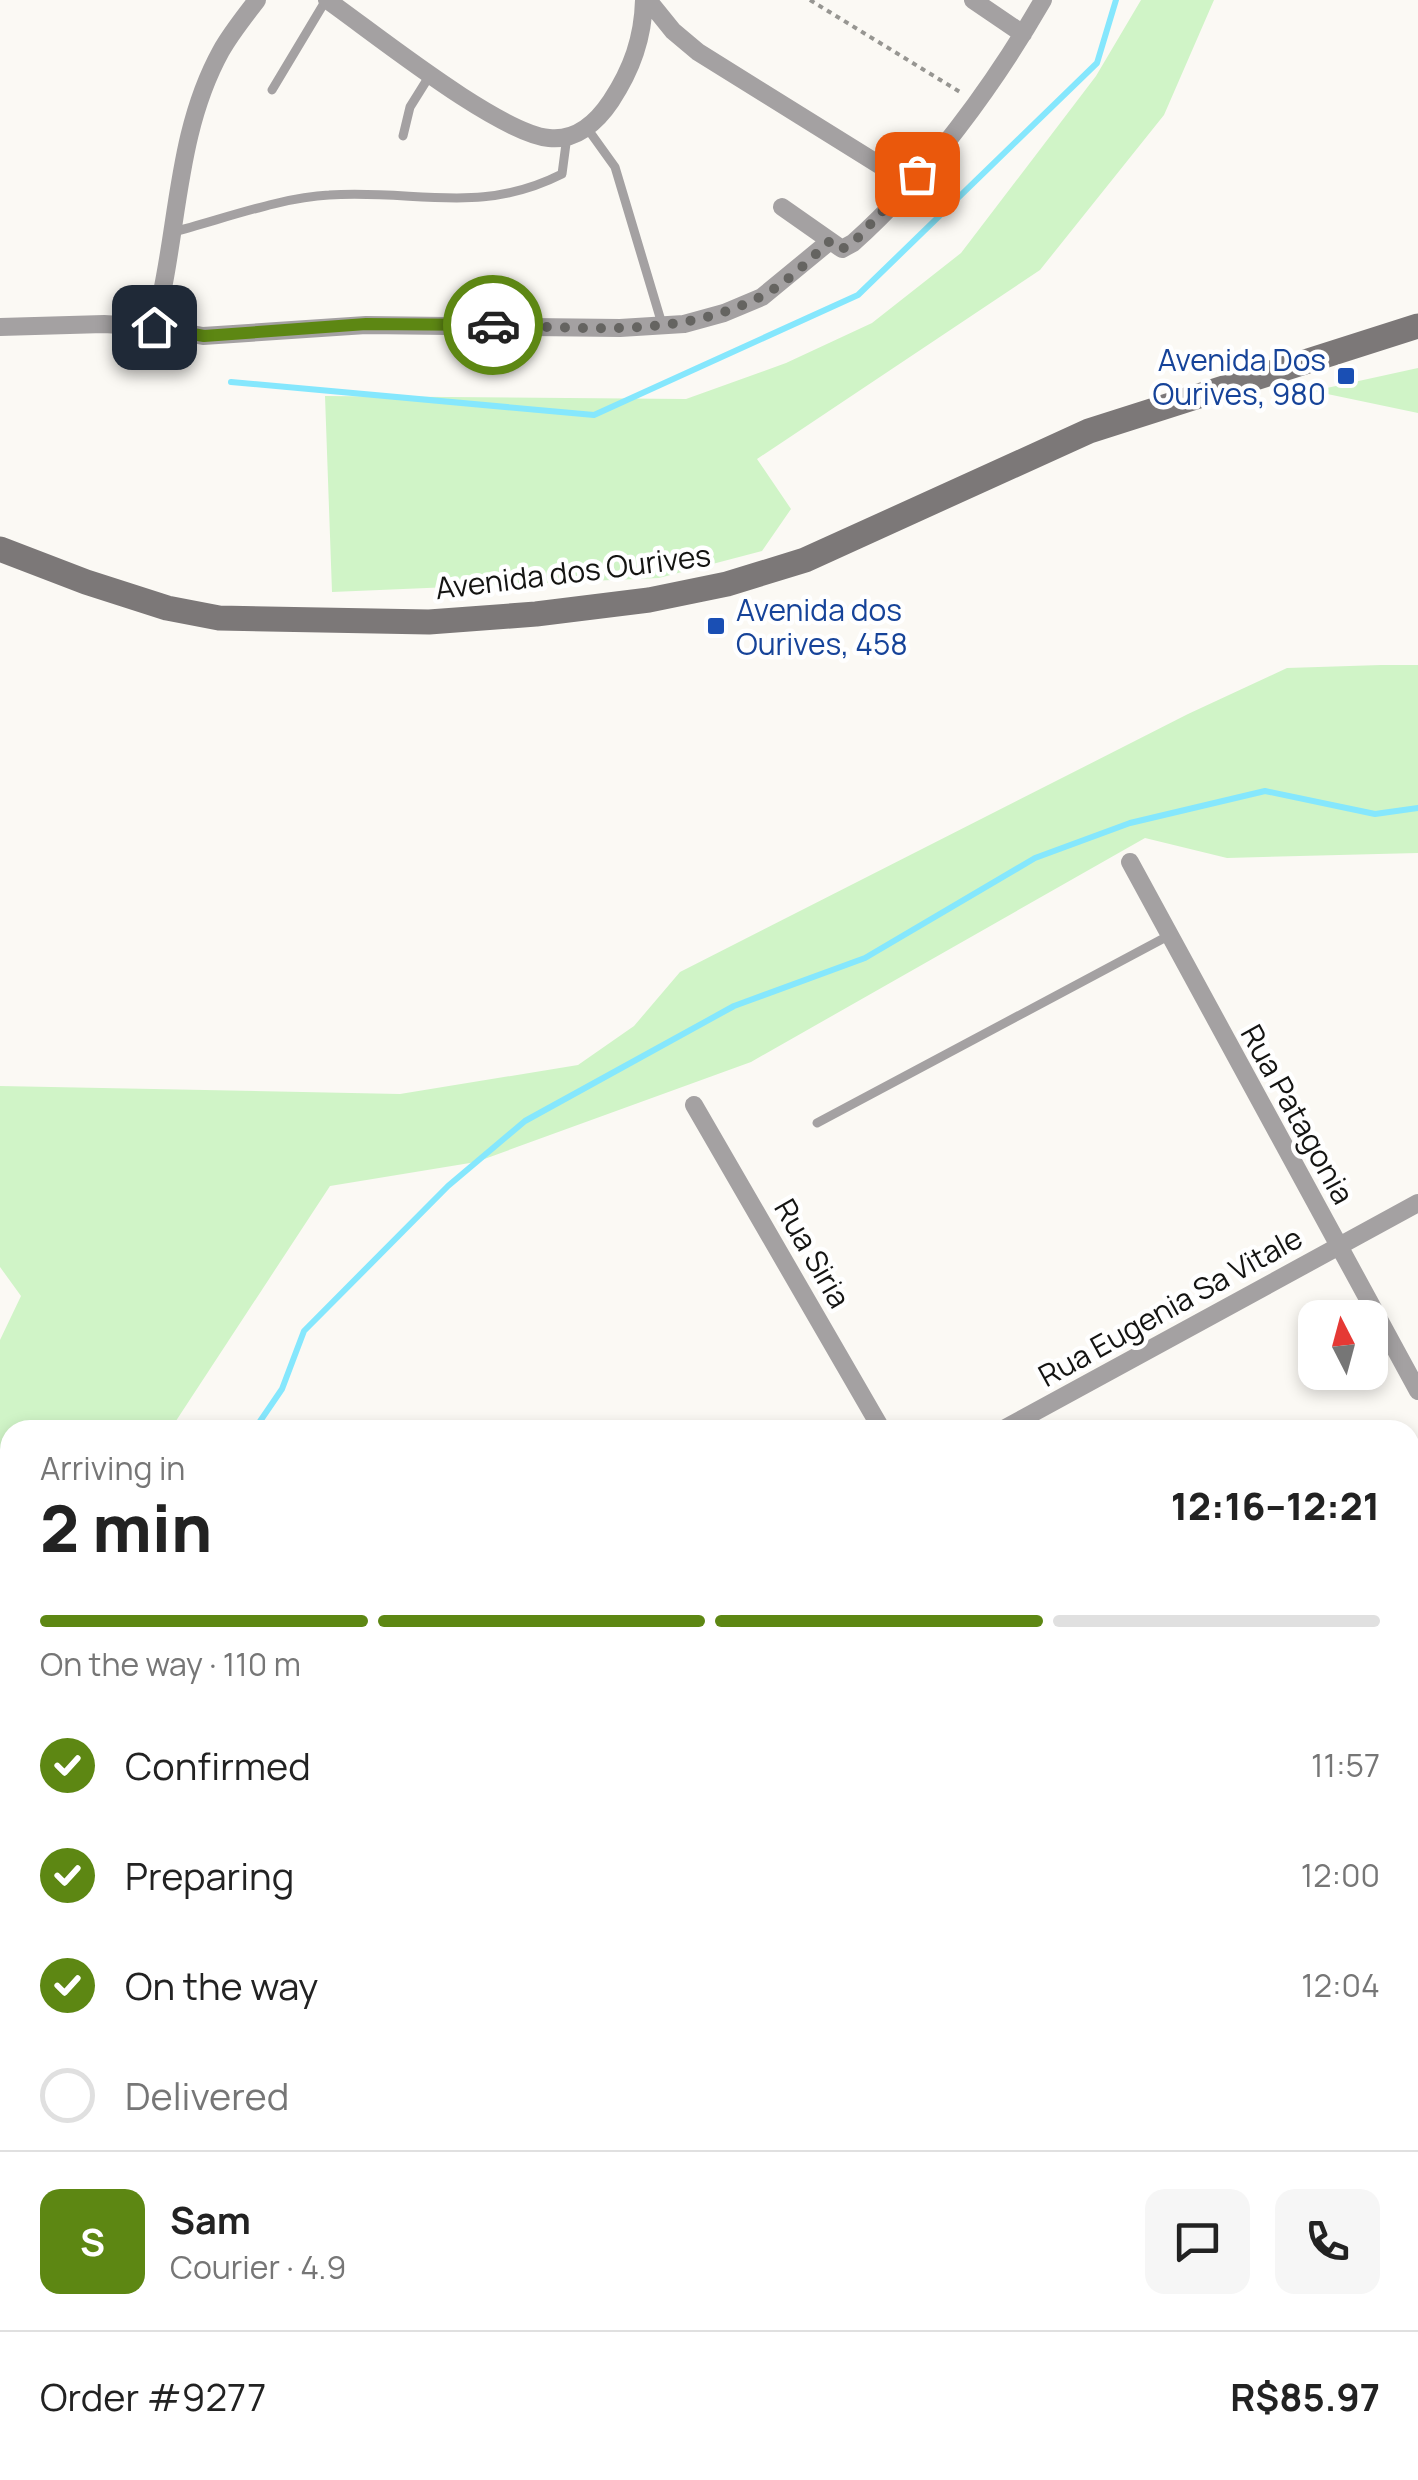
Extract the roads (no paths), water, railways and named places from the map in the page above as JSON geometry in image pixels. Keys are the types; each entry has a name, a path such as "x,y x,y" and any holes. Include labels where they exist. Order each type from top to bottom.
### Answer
{"main road":[{"name":"Avenida dos Ourives","path":"0,549 167,608 219,618 430,622 649,600 727,584 806,560 1089,431 1418,326"}],"street":[{"path":"154,327 166,281 180,177 201,99 222,50 257,0"},
{"path":"326,0 521,131 551,138 579,133 604,111 625,80 643,32 646,0"},
{"path":"646,0 672,31 698,52 894,174"},
{"path":"973,0 1023,34"},
{"path":"782,208 842,249 872,226 941,147 1043,0"},
{"path":"0,327 154,327 204,336 366,324 620,328 684,324 762,297 830,241"},
{"name":"Rua Patagonia","path":"1130,862 1418,1392"},
{"name":"Rua Siria","path":"694,1105 876,1420"},
{"name":"Rua Eugenia Sa Vitale","path":"1020,1420 1418,1202"}],"lane":[{"path":"272,90 326,0"},
{"path":"404,136 410,107 431,73"},
{"path":"586,127 615,166 662,324"},
{"path":"173,232 324,195 500,197 536,187 562,174 567,135"},
{"path":"817,1123 1168,936"}],"waterway":[{"path":"231,382 594,415 858,295 1097,63 1116,0"},
{"path":"261,1420 282,1389 304,1331 448,1186 525,1121 734,1006 865,958 1035,858 1130,823 1265,791 1375,814 1418,808"}],"place":[{"name":"Avenida Dos Ourives, 980","path":"1346,376"},
{"name":"Avenida dos Ourives, 458","path":"716,626"}]}
